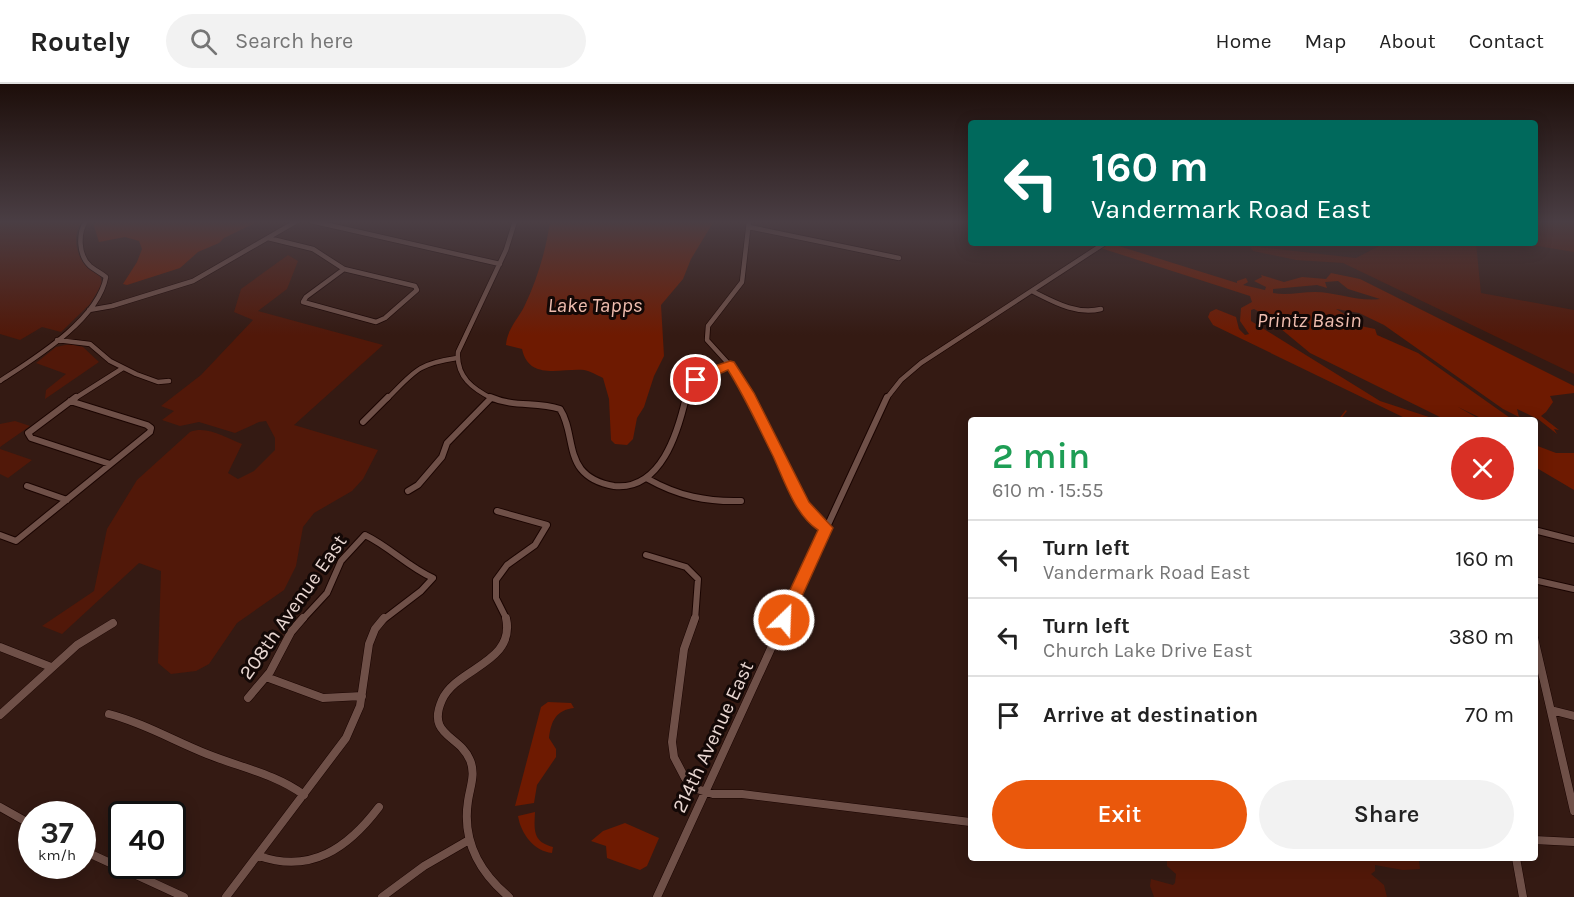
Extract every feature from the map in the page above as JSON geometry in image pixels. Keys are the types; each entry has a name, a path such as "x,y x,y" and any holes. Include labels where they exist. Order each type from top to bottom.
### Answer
{"street":[{"path":"0,381 57,340 89,310 101,293 107,279 86,259"},
{"path":"89,310 112,306 193,281 231,259"},
{"path":"327,259 344,269 417,287 417,290 379,322 303,302 306,297 344,269"},
{"path":"478,259 500,264"},
{"path":"502,259 457,358 458,366 466,380 492,398 511,404 560,409 566,420 576,462 583,472 598,481 608,485 626,486 648,479 673,440 691,385 704,374 730,364"},
{"path":"745,259 742,282 707,330 710,343 730,364 748,393 804,505 817,522 826,528"},
{"name":"214th Avenue East","path":"657,897 882,405 897,384 913,369 1082,259"},
{"path":"1032,291 1080,310 1101,309"},
{"path":"57,340 90,344 123,368 158,382 169,381"},
{"path":"363,422 418,368 432,362 457,358"},
{"path":"110,464 28,435 32,429 70,401 123,368"},
{"path":"408,491 418,485 442,457 447,442 492,398"},
{"path":"0,535 16,541 148,434 151,428 70,401"},
{"path":"648,479 694,499 741,501"},
{"path":"27,486 67,500"},
{"path":"497,512 507,512 547,525 535,545 506,565 497,578 495,594 508,621 504,643 489,661 453,683 443,696 438,709 438,722 443,734 466,751 472,763 473,775 466,820 469,840 480,869 509,897"},
{"path":"1538,531 1574,540"},
{"name":"208th Avenue East","path":"248,698 266,678 291,632 322,600 341,561 365,535 385,545 414,570 433,578 421,591 387,615 375,629 369,644 362,696"},
{"path":"646,555 686,567 696,573 698,579 695,619 684,649 672,755 685,779 705,793 742,794 968,822"},
{"path":"1538,581 1574,589"},
{"path":"0,715 77,645 113,623"},
{"path":"0,647 51,667"},
{"path":"1538,655 1571,783 1574,811"},
{"path":"226,897 346,738 358,716 362,696 323,698 266,678"},
{"path":"1551,710 1574,717"},
{"path":"109,714 162,733 207,754 275,780 303,795"},
{"path":"0,807 18,817"},
{"path":"259,856 286,864 319,858 338,848 356,834 379,807"},
{"path":"388,895 424,866 469,840"},
{"path":"1538,840 1574,842"},
{"path":"96,856 184,897"},
{"path":"1517,861 1523,897"}],"shaded area":[{"path":"0,259 81,259 87,267 100,275 102,284 90,304 61,332 42,327 20,340 0,334"},
{"path":"283,259 295,259 298,261 287,289 258,311 383,345 294,425 378,450 363,479 352,491 314,513 303,527 296,566 284,590 237,623 209,664 196,671 171,674 158,663 161,571 139,563 62,634 42,626 94,591 107,529 137,480 190,432 210,431 242,444 228,473 238,479 254,471 275,450 275,438 266,421 235,433 199,422 180,426 162,420 174,411 161,406 201,375 253,320 234,312 241,289"},
{"path":"1291,259 1478,259 1481,293 1574,310 1574,374 1343,263"},
{"path":"70,344 83,347 99,362 45,399 46,390 66,374 36,363 56,347"},
{"path":"15,421 30,426 0,447 0,424"},
{"path":"0,449 32,460 8,478 0,474"},
{"path":"1167,861 1419,861 1420,869 1403,870 1375,865 1375,871 1371,874 1384,885 1387,897 1154,897 1150,886 1151,879 1173,885 1175,883 1176,874 1167,866"}],"water":[{"path":"138,259 190,259 180,268 127,285 123,284"},
{"name":"Lake Tapps","path":"542,259 691,259 683,279 661,305 664,356 654,376 644,407 637,418 633,439 627,445 615,444 611,440 609,399 603,378 584,370 547,371 539,369 531,366 522,349 506,345 510,330 524,307"},
{"name":"Printz Basin","path":"1135,259 1160,259 1237,283 1246,278 1248,282 1243,285 1265,290 1266,287 1254,281 1262,277 1261,275 1284,282 1302,277 1326,279 1331,273 1360,279 1574,386 1574,393 1550,396 1553,402 1541,416 1559,430 1554,429 1557,434 1538,417 1517,409 1519,417 1503,409 1384,325 1359,313 1336,309 1356,318 1356,325 1375,329 1377,335 1418,353 1509,417 1479,417 1458,407 1476,417 1440,417 1310,353 1263,314 1254,309 1251,310 1251,321 1380,401 1429,417 1403,417 1213,325 1208,317 1210,312 1216,309 1236,317 1239,329 1245,335 1249,334 1240,321 1241,308 1252,302 1250,296","holes":["1338,281 1348,289 1380,299 1372,300 1323,292 1283,294 1273,293 1273,289 1317,285 1327,288 1325,282"]},
{"path":"1538,446 1556,453 1574,453 1574,490 1538,469"},
{"path":"548,702 571,703 574,708 559,714 551,726 549,738 556,749 556,757 537,785 534,803 515,806 541,707"},
{"path":"535,812 536,835 546,845 553,847 552,853 545,852 534,845 522,829 518,816"},
{"path":"625,823 659,838 647,866 640,870 607,858 606,846 591,841 603,831"}],"waterway":[{"path":"1341,417 1346,411"}],"route":[{"path":"696,380 730,364 748,393 804,505 812,517 826,528 784,620"}]}
